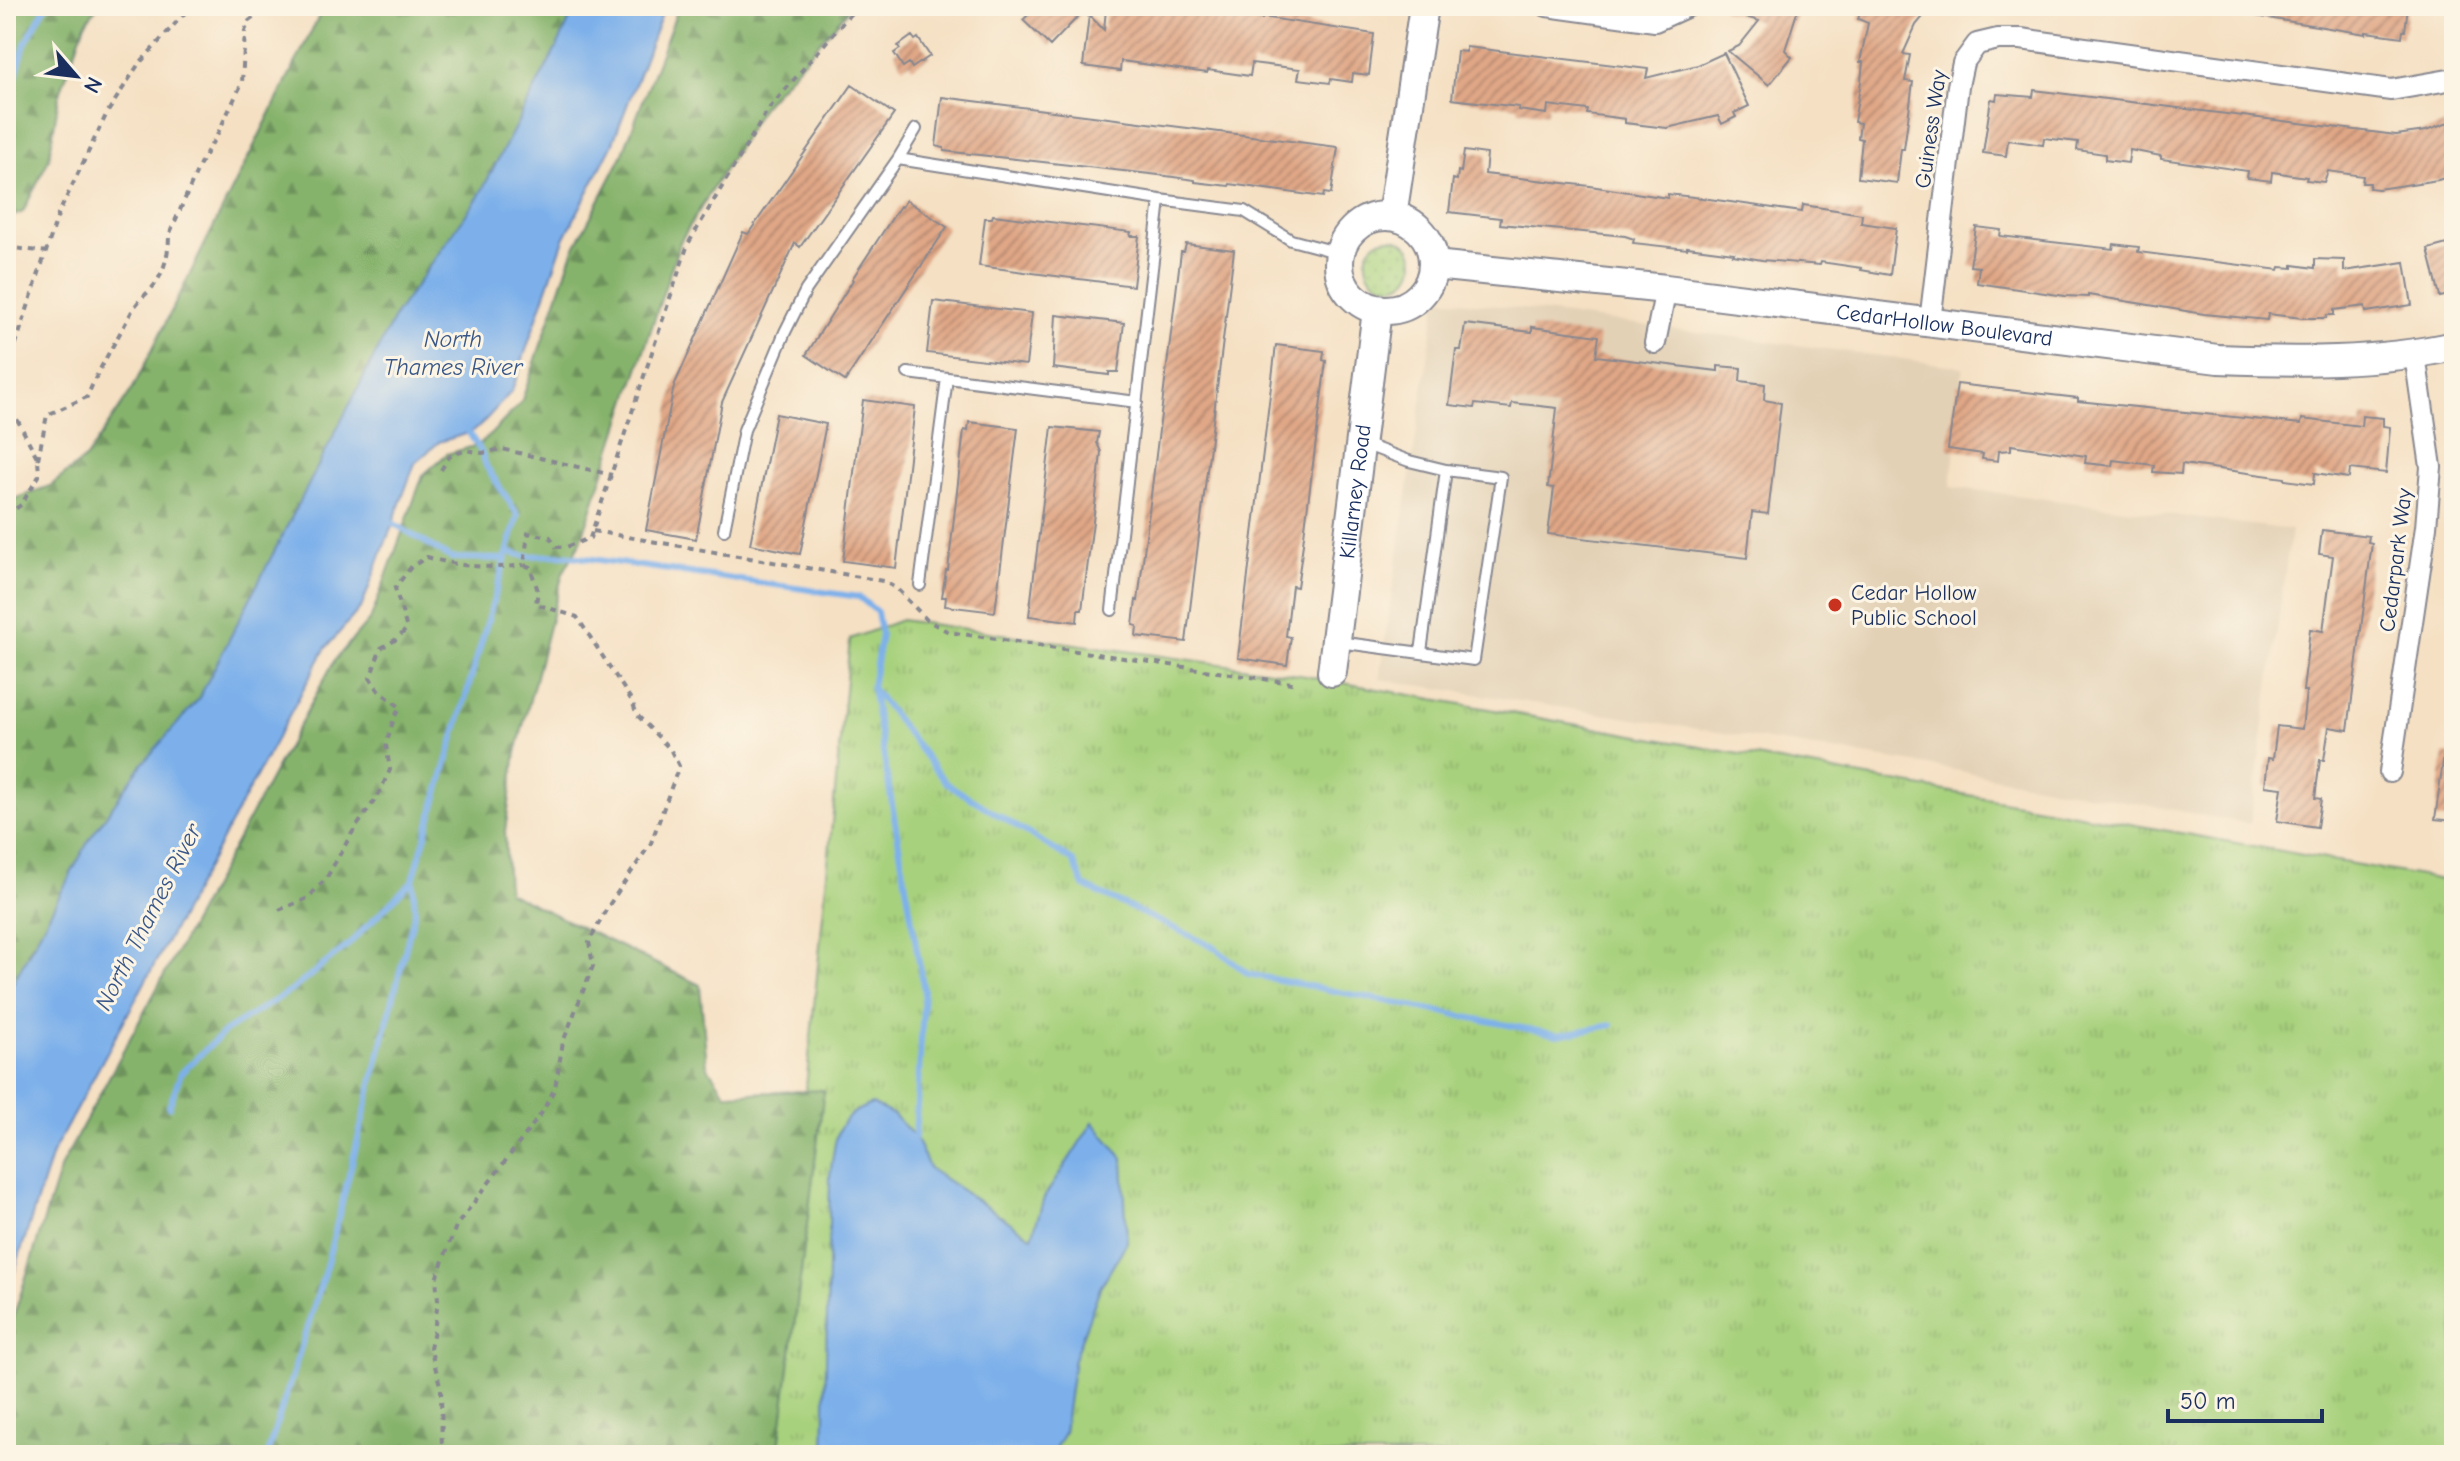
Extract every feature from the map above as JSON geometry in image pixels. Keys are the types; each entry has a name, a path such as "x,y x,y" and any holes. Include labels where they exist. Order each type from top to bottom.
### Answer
{"street":[{"path":"1392,216 1424,6"},
{"path":"1547,6 1655,21 1688,6"},
{"name":"Guiness Way","path":"1930,322 1958,86 1963,63 1977,44 1998,39 2021,39 2391,90 2454,79"},
{"path":"1392,216 1411,223 1423,234 1431,248 1434,265 1428,285 1418,298 1394,310 1377,310 1354,298 1344,286 1339,270 1340,253 1343,242 1353,229 1367,220 1392,216"},
{"name":"CedarHollow Boulevard","path":"1434,265 1666,289 2218,359 2294,362 2415,355 2454,346"},
{"path":"1655,343 1666,289"},
{"name":"Killarney Road","path":"1332,672 1377,310"},
{"name":"Cedarpark Way","path":"2390,772 2426,527 2431,467 2415,355"}],"lane":[{"path":"724,530 744,430 785,332 806,290 916,129"},
{"path":"898,159 1244,211 1291,240 1340,253"},
{"path":"1112,610 1160,200"},
{"path":"908,373 1137,402"},
{"path":"920,585 947,378"},
{"path":"1336,642 1474,660 1501,477 1446,470 1409,461 1361,443"},
{"path":"1421,652 1446,470"}],"path":[{"path":"38,459 8,402 8,368 47,252 65,201 107,113 138,65 191,6"},
{"path":"6,515 21,505 39,476 38,459 47,415 87,397 99,368 122,332 132,309 155,285 169,249 169,235 202,160 242,83 245,31 249,21 269,6"},
{"path":"524,565 528,533 550,537 556,547 566,547 590,538 688,244 767,111 857,6"},
{"path":"6,247 47,252"},
{"path":"441,470 449,457 466,450 482,453 502,449 612,475"},
{"path":"593,531 883,581 897,589 928,621 949,632 1298,684"},
{"path":"279,910 308,898 327,877 377,797 390,770 386,745 400,707 379,691 370,678 381,648 407,629 395,588 411,567 427,557 451,565 530,567 538,591 536,604 577,617 632,701 637,715 670,749 679,766 651,843 607,908 589,942 593,966 563,1042 555,1088 541,1114 456,1226 436,1279 438,1300 430,1347 441,1389 442,1455"}],"shaded area":[{"name":"Cedar Hollow Public School","path":"1437,298 1963,367 1951,487 2291,530 2250,824 1922,764 1379,679"}],"green space":[{"path":"6,6 98,6 85,24 59,96 49,159 23,212 6,219"},
{"path":"324,6 585,6 202,710 6,1013 6,502 50,486 86,458 133,388"},
{"path":"679,6 852,6 762,107 680,242 581,541 563,573 516,753 505,831 508,892 700,985 707,1066 726,1094 824,1090 778,1455 6,1455 6,1333 61,1166 334,661 371,618 423,475 447,454 478,445 521,403 573,251 621,158"},
{"path":"1390,238 1407,245 1414,262 1407,279 1390,286 1373,279 1366,262 1373,245"},
{"path":"901,620 1299,675 2454,882 2454,1455 770,1455 850,639"}],"water":[{"name":"North Thames River","path":"576,6 665,6 612,145 564,239 512,391 480,426 469,433 439,442 415,463 362,606 325,649 52,1154 6,1298 6,996 89,840 142,764 198,700 396,314 479,196"},
{"path":"872,1104 894,1115 915,1137 930,1169 1032,1237 1044,1198 1093,1122 1123,1158 1127,1242 1100,1288 1074,1359 1064,1433 1051,1455 824,1455 830,1175 836,1141 843,1123 859,1109"}],"building":[{"path":"1037,6 1088,6 1050,46 1023,20"},
{"path":"1724,6 1799,6 1785,50 1792,57 1769,85 1728,51 1739,46 1759,21 1723,10"},
{"path":"1863,6 1932,6 1916,25 1903,54 1910,55 1905,81 1913,82 1897,183 1858,178 1862,139 1858,138 1860,123 1854,122 1863,62 1860,62 1868,23 1858,19"},
{"path":"2255,6 2408,6 2402,37 2255,16"},
{"path":"1135,7 1263,17 1374,34 1369,75 1353,73 1352,82 1331,79 1330,83 1298,79 1300,69 1252,63 1250,76 1121,61 1120,71 1083,66 1089,15 1104,30 1106,9 1135,12"},
{"path":"912,36 915,40 918,38 930,56 912,68 909,63 903,67 894,53"},
{"path":"1466,47 1648,69 1646,78 1698,65 1724,53 1749,106 1734,113 1736,117 1722,124 1718,116 1667,128 1625,123 1625,119 1587,114 1588,110 1548,105 1547,114 1518,110 1519,107 1452,99 1457,51 1466,52"},
{"path":"852,85 894,114 800,247 795,243 722,402 696,539 646,530 674,386 743,232 748,234"},
{"path":"2034,90 2396,135 2426,131 2454,121 2454,175 2378,189 2369,188 2370,183 2362,183 2363,176 2328,171 2324,182 2272,172 2271,181 2247,178 2248,171 2161,159 2161,156 2130,150 2128,163 2105,160 2105,154 2077,150 2078,142 2044,138 2043,145 2008,140 2006,156 1983,153 1991,99 1996,100 1997,94 2033,97"},
{"path":"942,97 1338,147 1331,194 1324,193 1323,197 944,151 944,148 936,146"},
{"path":"1464,151 1487,154 1485,174 1668,198 1668,194 1802,212 1803,205 1862,214 1861,223 1896,228 1890,275 1821,262 1820,265 1762,260 1734,253 1633,243 1634,239 1625,236 1500,224 1501,218 1449,212 1453,179 1457,180 1458,171 1461,172"},
{"path":"906,200 947,227 845,381 806,355 852,279"},
{"path":"993,215 1131,232 1130,236 1139,236 1133,286 979,266 985,218 992,218"},
{"path":"1976,227 2001,230 2000,236 2113,249 2114,244 2139,247 2138,252 2279,270 2280,267 2293,268 2293,265 2315,268 2315,259 2344,260 2344,271 2405,262 2412,305 2366,312 2365,306 2334,310 2334,315 2327,315 2326,318 2268,314 2267,320 1977,283 1979,267 1970,266"},
{"path":"1186,244 1234,250 1186,642 1136,636 1137,626 1133,625 1181,252 1184,252"},
{"path":"2447,244 2454,273 2454,294 2440,297 2428,249"},
{"path":"933,301 1032,313 1026,365 927,353"},
{"path":"1056,315 1124,323 1118,372 1109,372 1109,375 1053,368"},
{"path":"1465,324 1532,332 1532,327 1599,336 1596,356 1718,371 1718,366 1741,368 1740,381 1765,384 1764,400 1781,403 1768,514 1752,512 1747,558 1548,534 1554,488 1548,487 1557,408 1512,403 1511,408 1449,405 1456,350 1461,350"},
{"path":"1276,345 1324,351 1323,360 1326,361 1297,587 1292,586 1286,636 1291,637 1287,665 1238,658"},
{"path":"1957,384 2078,398 2078,401 2301,424 2302,419 2361,426 2362,416 2383,418 2383,426 2390,427 2386,473 2350,469 2349,478 2315,473 2314,484 2182,464 2181,474 2153,472 2154,465 2113,460 2112,466 2085,463 2086,456 2011,445 2011,450 1999,451 1998,461 1982,459 1983,454 1948,449"},
{"path":"863,400 915,407 896,568 843,561"},
{"path":"776,414 826,424 800,554 750,544"},
{"path":"969,422 1018,428 995,612 945,606 946,597 942,597 948,570 964,430 968,431"},
{"path":"1052,427 1099,432 1099,473 1082,610 1078,610 1077,622 1029,616"},
{"path":"2322,530 2369,536 2368,542 2372,543 2348,730 2329,727 2324,760 2320,760 2315,798 2321,799 2317,827 2277,821 2282,788 2265,786 2268,758 2273,759 2277,726 2302,729 2310,629 2323,631 2333,556 2319,554"},
{"path":"2444,754 2454,755 2454,821 2435,819"}],"waterway":[{"path":"6,110 25,44 46,6"},
{"path":"267,1455 325,1271 415,911 413,880 518,515 469,433"},
{"path":"393,523 451,558 506,559"},
{"path":"508,552 525,556 564,555 859,597 877,612 881,635 872,687 924,991 915,1137"},
{"path":"874,690 946,783 1073,861 1084,886 1214,947 1248,974 1558,1035 1612,1025"},
{"path":"169,1107 181,1073 225,1031 292,990 347,946 413,880"}],"place":[{"name":"Cedar Hollow Public School","path":"1835,605"}]}
